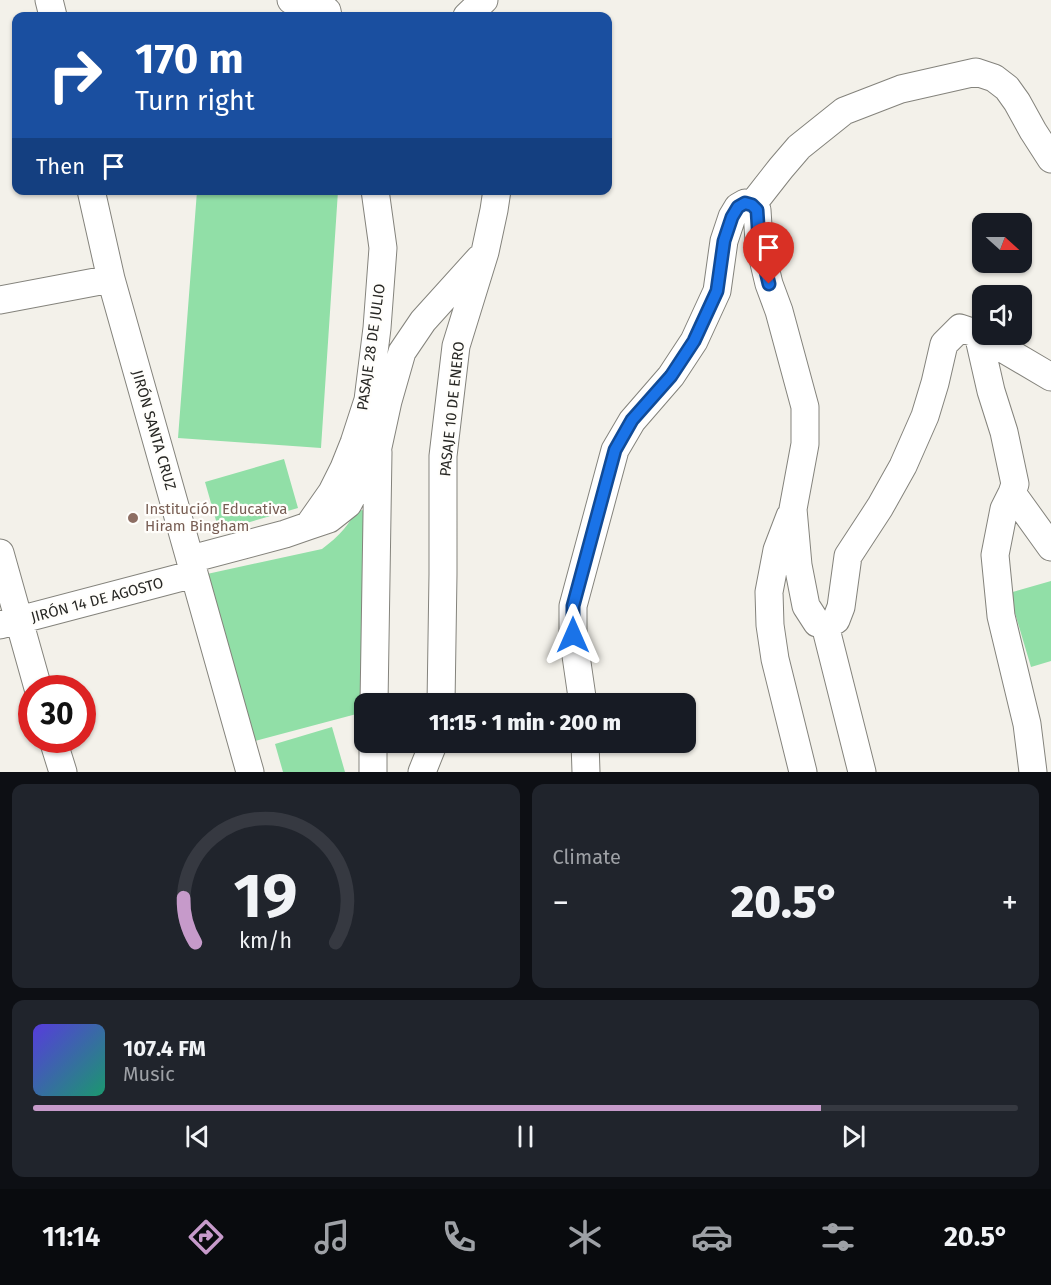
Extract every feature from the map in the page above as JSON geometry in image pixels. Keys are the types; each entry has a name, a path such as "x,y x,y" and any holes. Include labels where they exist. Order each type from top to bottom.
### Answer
{"street":[{"path":"291,0 316,5 327,12"},
{"path":"471,12 484,0"},
{"path":"752,205 800,147 844,111 901,89 976,72 994,78 1007,88 1051,159"},
{"name":"JIRÓN SANTA CRUZ","path":"92,195 111,279 250,772"},
{"name":"PASAJE 28 DE JULIO","path":"308,526 332,492 344,468 368,400 377,328 383,248 376,195"},
{"name":"PASAJE 10 DE ENERO","path":"441,693 443,456 456,346 485,252 496,195"},
{"path":"581,693 573,635 573,606 615,450 632,420 671,376 694,341 717,291 724,241 732,217 738,207 745,203 752,205 757,210 759,242 769,284 779,311 805,407 805,444 793,509 777,550 769,592 770,626 775,659 803,772"},
{"path":"374,693 378,447 388,401 402,351 423,321 485,252"},
{"path":"0,300 111,279"},
{"path":"793,509 798,565 806,606 818,623 827,625 836,620 841,607 848,556 903,466 925,416 944,344 960,328 972,332"},
{"path":"981,345 991,391 1004,432 1015,484 1004,508 995,555 1001,616 1026,724 1033,772"},
{"path":"997,345 1051,376"},
{"name":"JIRÓN 14 DE AGOSTO","path":"9,623 192,567 329,519 348,504 378,447"},
{"path":"1012,493 1051,548"},
{"path":"0,553 9,623 32,675"},
{"path":"827,625 827,633 862,772"},
{"path":"57,753 63,772"},
{"path":"373,753 373,772"},
{"path":"422,772 430,753"},
{"path":"441,753 442,772"},
{"path":"585,753 586,772"}],"green space":[{"path":"197,195 338,195 321,448 178,438"},
{"path":"284,459 298,508 219,531 205,482"},
{"path":"361,510 367,511 364,693 354,693 354,715 251,742 207,574 322,549"},
{"path":"1051,581 1051,661 1031,667 1009,593"},
{"path":"332,727 345,772 283,772 275,744"}],"place":[{"name":"Institución Educativa Hiram Bingham","path":"133,518"}],"route":[{"path":"573,635 573,606 615,450 632,420 671,376 694,341 717,291 724,241 732,217 738,207 745,203 757,210 759,242 769,284"}]}
